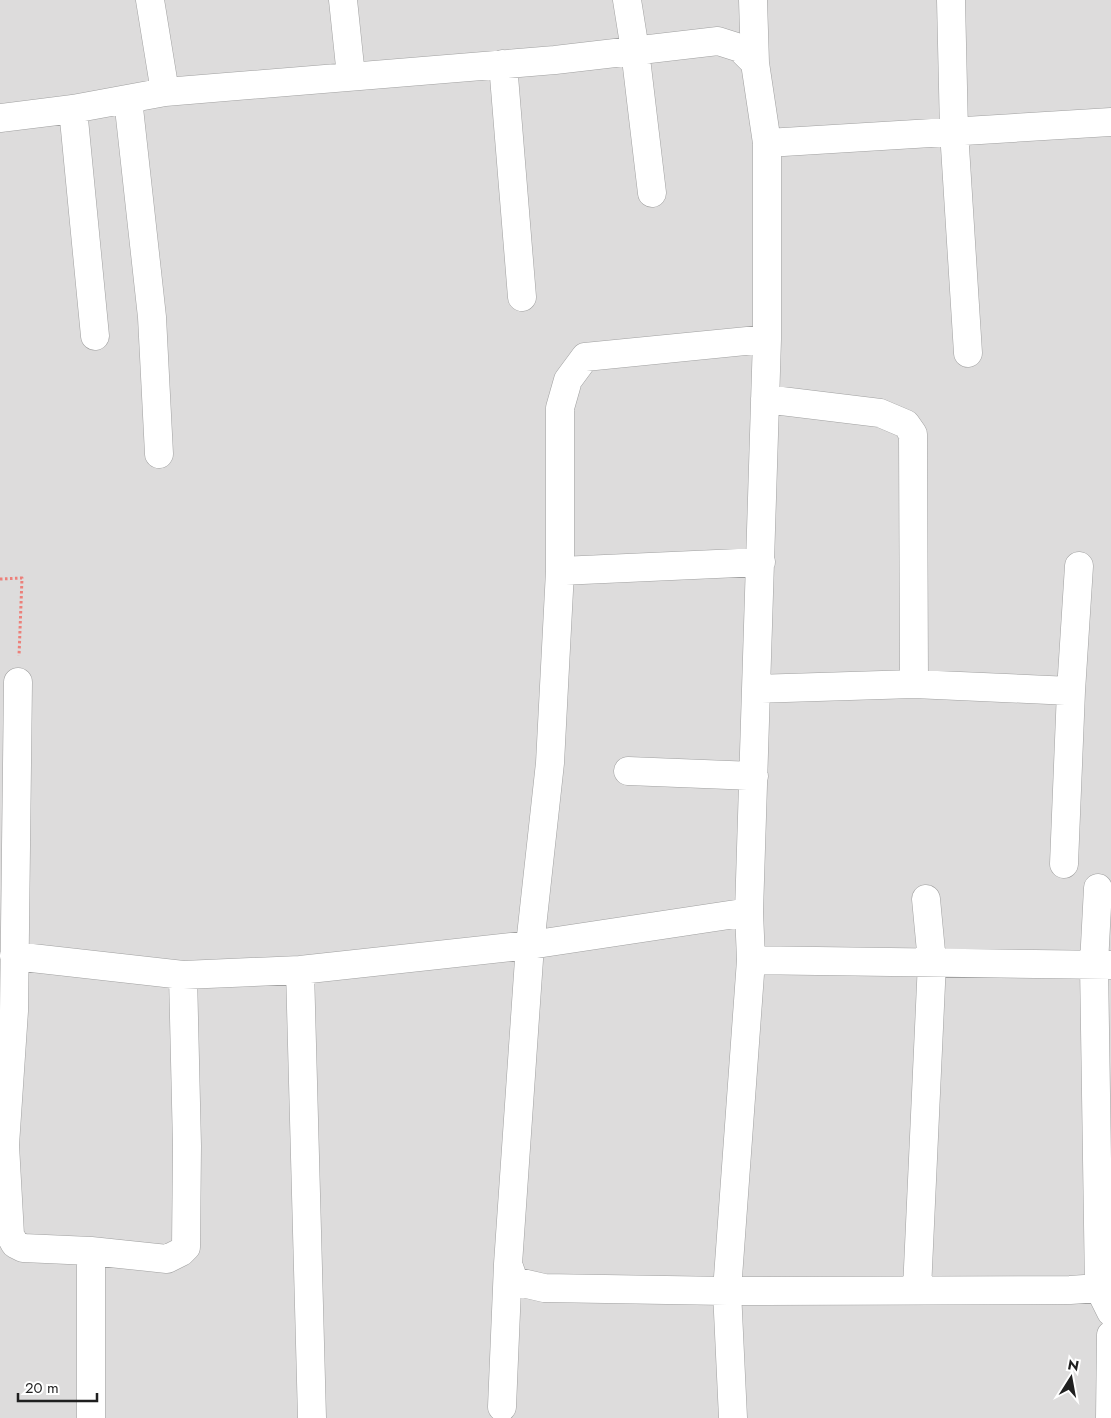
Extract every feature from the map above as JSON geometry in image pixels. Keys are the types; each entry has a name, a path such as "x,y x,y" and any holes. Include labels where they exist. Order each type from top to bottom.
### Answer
{"street":[{"path":"150,0 164,92"},
{"path":"343,0 351,76"},
{"path":"627,0 635,50 652,193"},
{"path":"733,1418 727,1291 751,960 749,912 762,562 767,340 767,143 755,63 753,0"},
{"path":"951,0 954,131 968,353"},
{"path":"0,118 73,109 164,92 555,60 718,41 740,48 755,63"},
{"path":"503,64 522,297"},
{"path":"128,99 152,318 159,454"},
{"path":"73,109 95,336"},
{"path":"767,143 1111,122"},
{"path":"502,1407 508,1264 530,945 550,763 560,571 560,408 568,380 585,358 767,340"},
{"path":"765,399 880,414 906,424 913,434 914,684"},
{"path":"560,571 762,562"},
{"path":"1064,864 1071,691 1079,566"},
{"path":"18,682 14,1011 3,1145 10,1235 15,1244 23,1248 91,1251 166,1259 181,1252 186,1247 187,1146 183,975"},
{"path":"757,689 914,684 1071,691"},
{"path":"628,771 754,776"},
{"path":"1098,888 1103,965 1105,1288 1111,1312"},
{"path":"917,1290 932,962 926,899"},
{"path":"14,956 183,975 300,970 530,945 749,912"},
{"path":"751,960 1103,965"},
{"path":"300,970 312,1418"},
{"path":"91,1251 91,1418"},
{"path":"508,1264 514,1281 544,1288 727,1291 1070,1290 1105,1288"},
{"path":"1110,1418 1111,1335"}],"path":[{"path":"0,579 22,578 18,682"}],"shaded area":[{"path":"0,0 1111,0 1111,1418 0,1418"}]}
